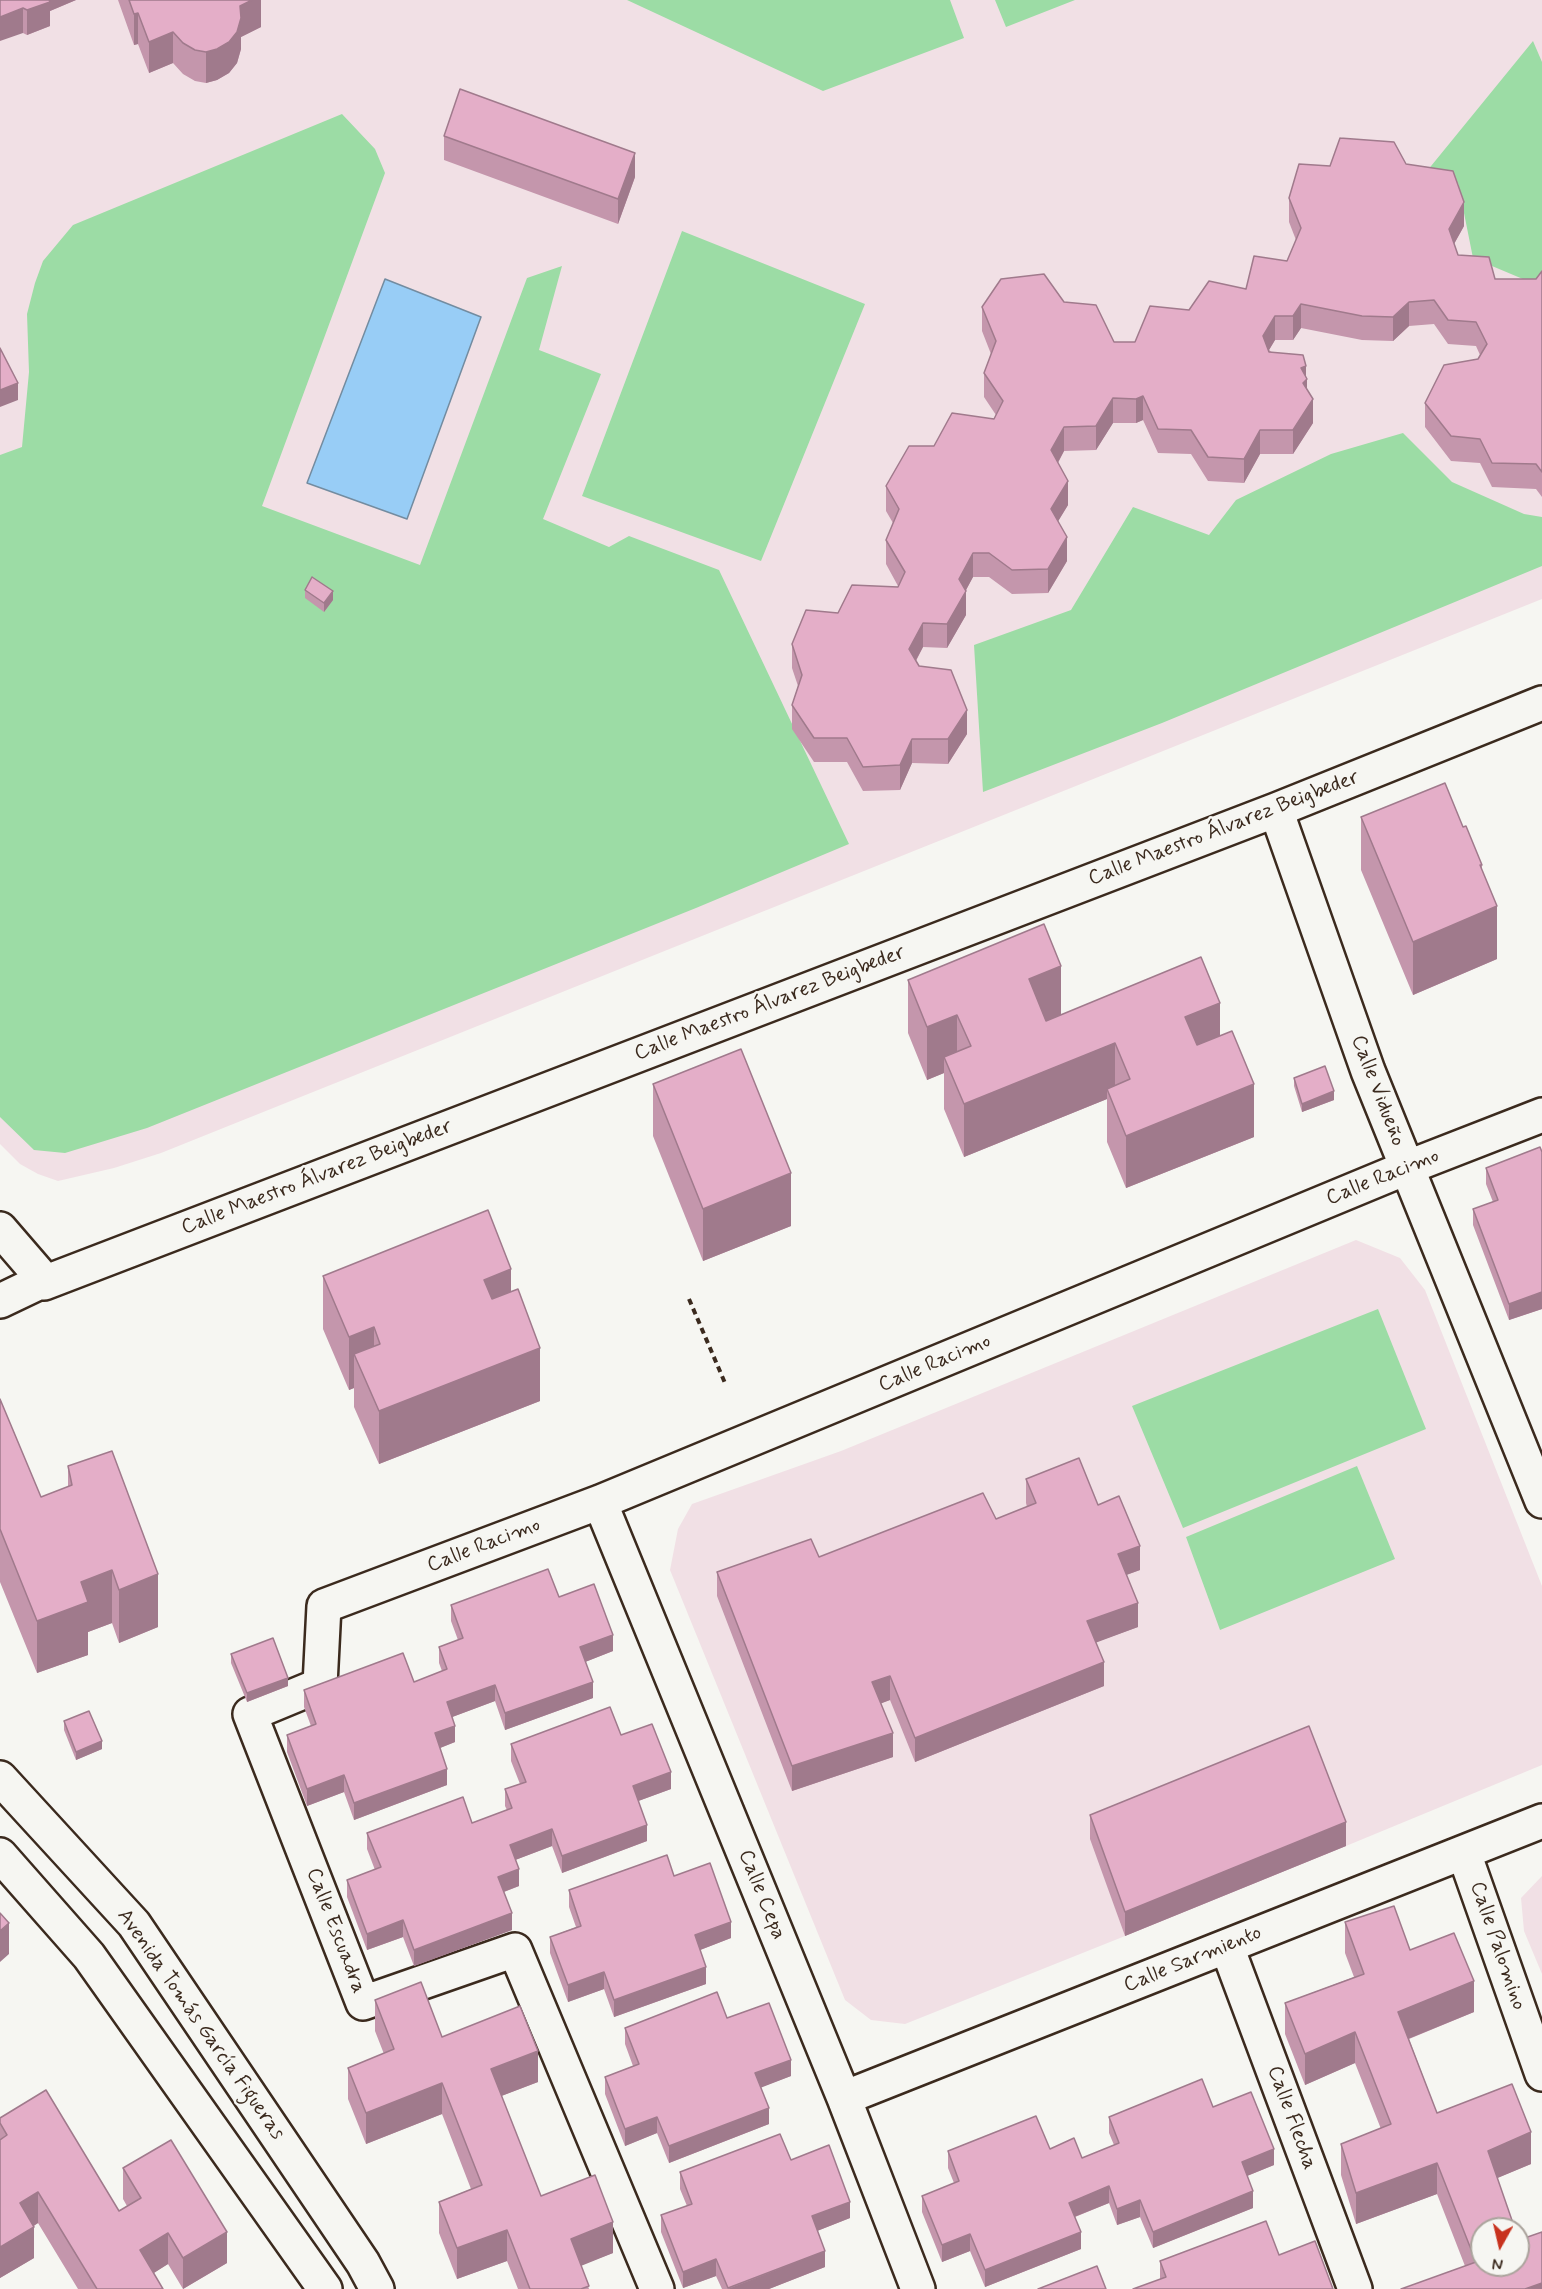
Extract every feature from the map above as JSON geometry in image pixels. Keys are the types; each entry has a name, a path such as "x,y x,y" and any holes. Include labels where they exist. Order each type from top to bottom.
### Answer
{"street":[{"name":"Calle Maestro Álvarez Beigbeder","path":"0,1301 44,1280 44,1283 1276,810 1542,703"},
{"name":"Calle Vidueño","path":"1276,810 1368,1071 1542,1501"},
{"name":"Calle Racimo","path":"324,1606 600,1502 1406,1168 1542,1115"},
{"path":"0,1229 44,1280"},
{"name":"Calle Cepa","path":"600,1502 844,2098 918,2289"},
{"name":"Calle Escuadra","path":"324,1606 320,1685 250,1714 363,2003 515,1950 657,2289"},
{"name":"Avenida Tomás García Figueras","path":"0,1778 134,1924 363,2263 377,2289"},
{"name":"Calle Sarmiento","path":"844,2098 1542,1821"},
{"name":"Calle Palomino","path":"1464,1853 1542,2074"},
{"path":"0,1855 89,1956 325,2289"},
{"name":"Calle Flecha","path":"1227,1947 1355,2289"}],"path":[{"path":"689,1299 725,1383"}],"shaded area":[{"path":"0,0 1542,0 1542,599 161,1153 114,1168 58,1181 38,1174 20,1164 0,1144"},
{"path":"1356,1240 1400,1258 1425,1290 1542,1586 1542,1765 1346,1846 1309,1751 1091,1839 1125,1936 905,2024 871,2020 845,2000 670,1570 678,1529 692,1504 841,1451"},
{"path":"1542,1876 1542,1974 1524,1931 1521,1898"}],"green space":[{"path":"627,0 950,0 964,38 823,91"},
{"path":"995,0 1075,0 1006,27"},
{"path":"1533,41 1542,62 1542,278 1530,282 1473,258 1458,183 1427,171"},
{"path":"342,114 375,149 385,173 262,506 420,565 527,278 562,266 539,350 601,374 543,519 609,547 629,536 719,570 849,844 696,908 147,1128 65,1153 34,1150 0,1117 0,455 22,447 29,372 27,314 35,283 43,261 73,225"},
{"path":"682,231 865,304 761,561 582,496"},
{"path":"1403,433 1452,482 1524,514 1542,517 1542,566 1162,723 983,792 974,645 1071,610 1133,507 1209,535 1236,500 1331,454"},
{"path":"1378,1309 1426,1429 1183,1528 1132,1406"},
{"path":"1357,1466 1395,1559 1220,1630 1186,1537"}],"water":[{"path":"385,279 481,317 407,519 307,483"}],"building":[{"path":"0,0 49,0 50,2 27,10 23,8 0,17"},
{"path":"129,0 252,0 240,6 241,18 237,32 229,42 206,52 195,50 183,43 173,32 149,42 138,13 134,14"},
{"path":"460,89 635,153 618,199 444,136"},
{"path":"1340,138 1394,142 1406,164 1453,171 1464,202 1449,229 1458,255 1489,257 1495,279 1536,279 1542,271 1542,472 1536,464 1492,463 1480,439 1451,436 1425,403 1444,365 1478,359 1487,344 1476,322 1448,320 1434,300 1409,302 1393,317 1362,316 1301,304 1293,316 1275,316 1263,336 1269,352 1303,355 1306,366 1301,368 1307,379 1303,383 1313,399 1293,430 1260,430 1244,459 1208,457 1191,430 1158,429 1143,396 1136,399 1113,398 1096,426 1064,427 1051,450 1068,481 1051,509 1067,537 1048,569 1012,570 989,553 973,553 959,579 966,591 947,624 923,623 909,649 919,666 951,670 967,710 948,739 912,739 900,765 863,767 847,738 814,738 792,705 802,675 792,644 806,610 838,613 852,585 898,587 905,572 886,540 899,509 886,486 909,446 934,446 952,413 994,419 1003,401 984,373 996,341 982,307 1001,279 1044,274 1064,302 1096,305 1114,342 1135,342 1150,306 1189,310 1209,281 1246,289 1254,256 1287,261 1301,228 1289,198 1299,164 1330,166"},
{"path":"0,348 18,383 0,390"},
{"path":"312,577 333,591 324,603 305,590"},
{"path":"1445,783 1463,827 1466,826 1497,906 1413,942 1361,817"},
{"path":"1044,924 1061,966 1029,979 1046,1021 1201,957 1220,1003 1185,1017 1197,1045 1232,1031 1254,1084 1126,1136 1107,1089 1130,1079 1115,1043 964,1104 944,1057 971,1046 957,1015 927,1027 908,980"},
{"path":"741,1049 791,1173 703,1209 653,1084"},
{"path":"1325,1066 1334,1091 1302,1104 1294,1078"},
{"path":"1540,1147 1542,1152 1542,1292 1509,1304 1473,1209 1498,1200 1486,1168"},
{"path":"488,1210 511,1269 484,1280 492,1299 518,1289 540,1348 379,1411 354,1354 380,1344 374,1327 349,1337 323,1276"},
{"path":"0,1399 41,1497 72,1485 68,1466 112,1451 158,1574 119,1590 112,1570 81,1582 88,1602 37,1621 0,1529"},
{"path":"1079,1458 1098,1505 1119,1496 1140,1546 1118,1554 1138,1603 1087,1621 1104,1662 915,1738 890,1676 872,1682 893,1733 792,1766 717,1572 811,1539 819,1557 983,1493 996,1519 1036,1503 1026,1479"},
{"path":"548,1569 559,1597 594,1584 613,1635 580,1647 593,1682 505,1713 495,1685 447,1702 455,1726 435,1733 447,1769 354,1803 344,1775 307,1789 287,1735 316,1724 304,1690 403,1653 414,1682 447,1669 439,1647 463,1638 451,1605"},
{"path":"273,1638 288,1678 247,1693 231,1654"},
{"path":"610,1707 621,1735 652,1724 671,1772 633,1786 647,1825 562,1856 552,1829 510,1845 519,1869 498,1877 512,1913 414,1950 403,1920 367,1934 347,1880 381,1867 367,1833 463,1797 472,1823 512,1808 505,1789 526,1782 511,1744"},
{"path":"89,1711 102,1741 76,1752 64,1721"},
{"path":"1309,1726 1346,1822 1125,1912 1090,1815"},
{"path":"667,1855 674,1876 710,1863 731,1922 695,1935 706,1967 614,2000 604,1972 568,1985 550,1937 581,1926 569,1890"},
{"path":"1394,1906 1410,1950 1454,1933 1474,1981 1398,2012 1437,2113 1512,2084 1531,2132 1488,2151 1511,2217 1470,2217 1470,2247 1437,2163 1356,2193 1341,2144 1391,2124 1355,2032 1305,2054 1285,2003 1364,1974 1345,1922"},
{"path":"0,1913 9,1923 0,1931"},
{"path":"421,1982 442,2037 520,2006 538,2051 491,2069 541,2196 595,2175 613,2222 571,2239 589,2286 581,2289 530,2289 507,2230 457,2248 439,2202 482,2185 442,2083 366,2113 348,2068 394,2049 375,2000"},
{"path":"717,1992 727,2018 769,2003 791,2060 755,2073 769,2108 669,2146 657,2117 625,2129 605,2077 639,2064 625,2028"},
{"path":"1202,2079 1213,2107 1251,2092 1274,2149 1242,2162 1253,2191 1153,2232 1140,2200 1117,2209 1109,2186 1069,2203 1081,2232 985,2270 970,2234 942,2245 922,2196 959,2181 948,2151 1036,2116 1050,2149 1074,2138 1082,2158 1119,2143 1109,2117"},
{"path":"46,2090 119,2211 141,2198 123,2168 171,2140 227,2232 183,2258 168,2233 140,2250 163,2289 97,2289 38,2192 20,2203 34,2227 0,2247 0,2140 7,2135 0,2123 0,2118"},
{"path":"780,2134 791,2160 829,2145 850,2202 812,2216 825,2251 728,2288 716,2259 683,2272 661,2215 692,2204 680,2172"},
{"path":"1266,2221 1279,2255 1315,2241 1333,2289 1133,2289 1166,2277 1160,2261"},
{"path":"1542,2232 1542,2283 1525,2289 1401,2289 1470,2264 1470,2277 1530,2277 1530,2236"},
{"path":"1097,2266 1106,2289 1038,2289"}]}
